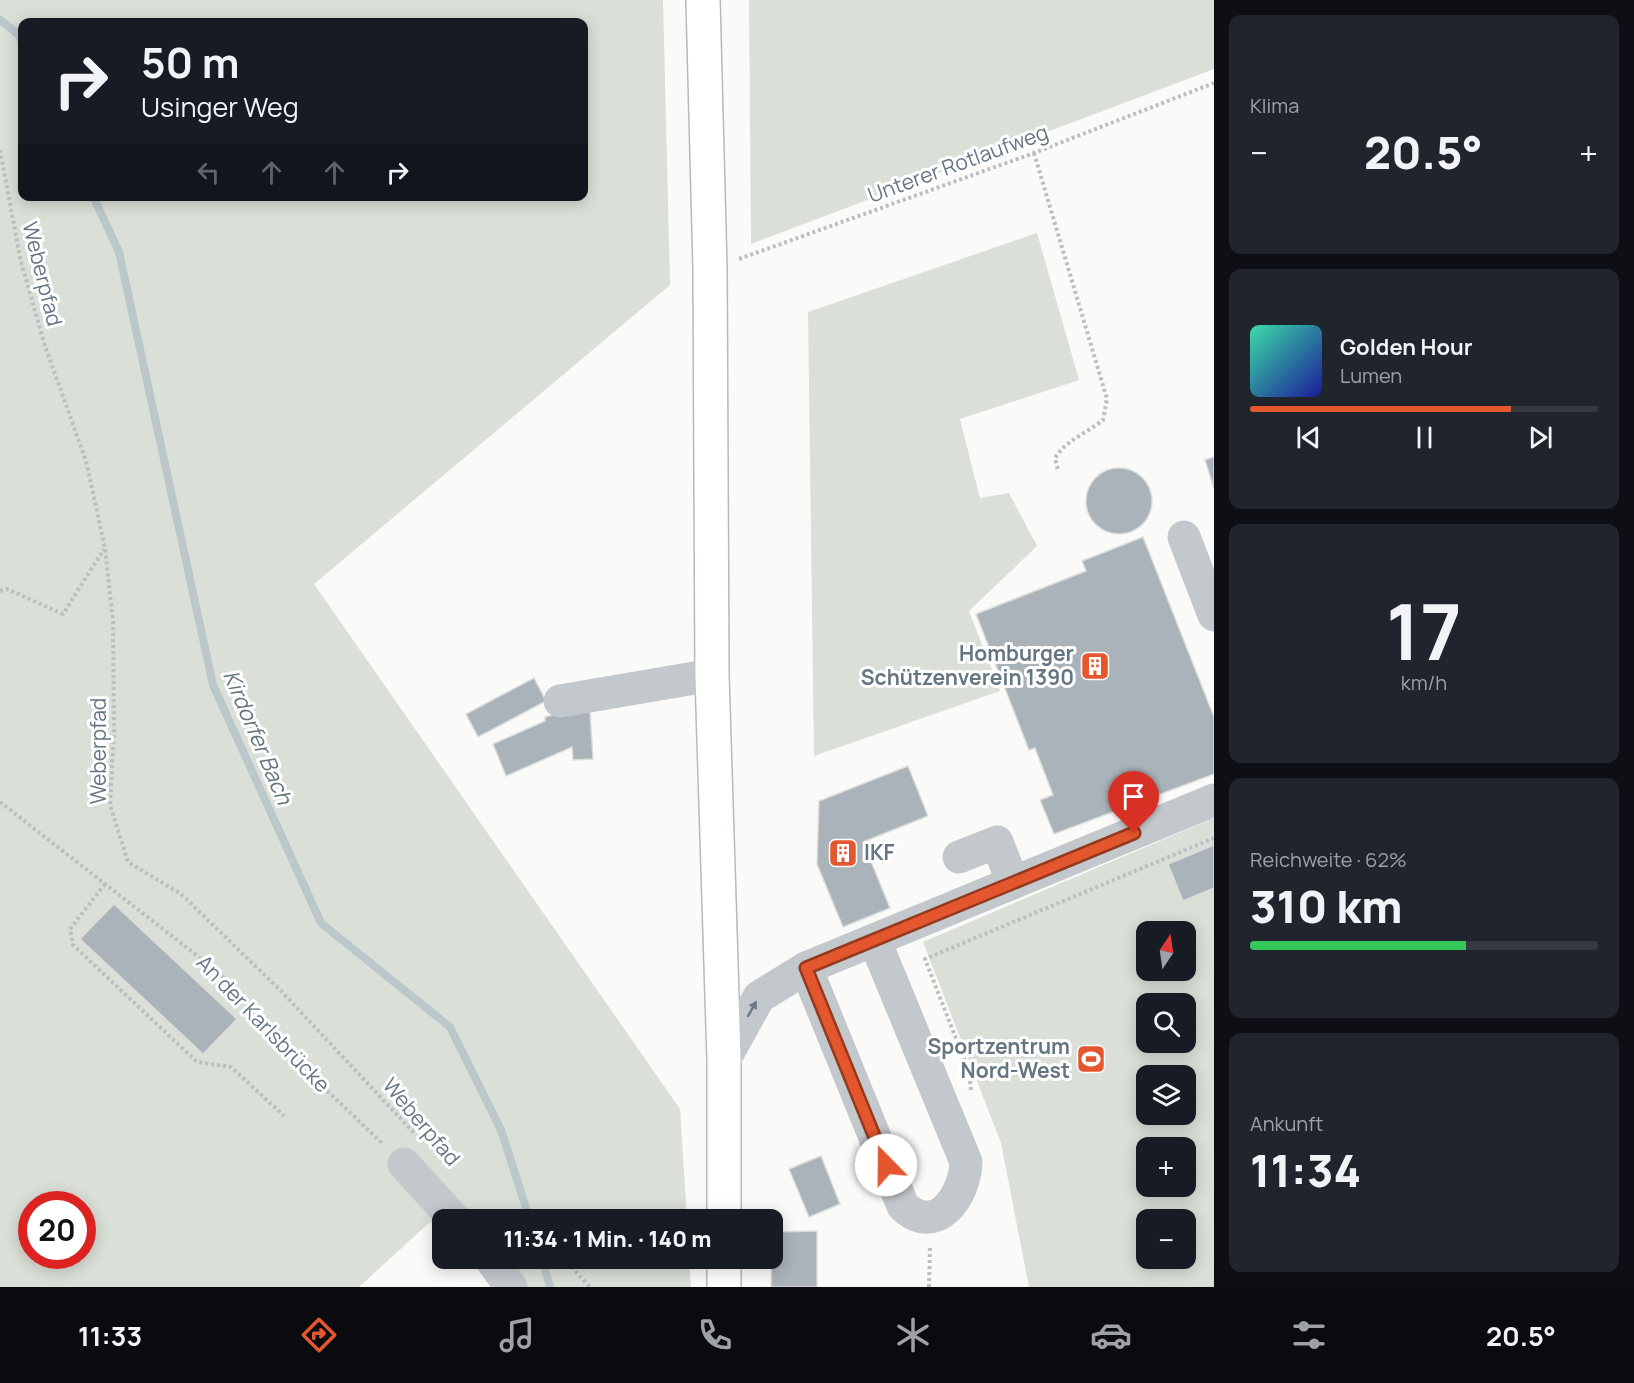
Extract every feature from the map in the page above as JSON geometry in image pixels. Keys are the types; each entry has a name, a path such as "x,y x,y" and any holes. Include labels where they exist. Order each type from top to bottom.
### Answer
{"main road":[{"path":"703,0 710,268 712,675 724,1060 724,1209"},
{"path":"724,1269 724,1287"}],"street":[{"path":"1184,537 1214,615"},
{"path":"560,701 712,675"},
{"path":"724,1060 759,997 806,968 1214,800"},
{"path":"959,857 997,842 1013,883"},
{"path":"806,968 903,1206 929,1226 960,1192 966,1177 966,1162 875,941"},
{"path":"412,1153 448,1209"},
{"path":"498,1269 512,1287"}],"path":[{"name":"Unterer Rotlaufweg","path":"710,268 1034,153 1214,83"},
{"name":"Weberpfad","path":"0,150 21,262 45,346 86,460 105,548 113,622 114,731 110,805 128,862 181,894 280,990 412,1153"},
{"path":"1034,153 1107,399 1103,420 1086,433 1063,445 1055,458 1058,470"},
{"path":"0,591 7,589 63,614 105,548"},
{"name":"An der Karlsbrücke","path":"0,802 218,972 317,1081 412,1153"},
{"path":"925,959 1214,838"},
{"path":"105,884 70,929 73,945 197,1062 231,1067 284,1116"},
{"path":"929,1226 929,1287"},
{"path":"573,1269 590,1287"}],"shaded area":[{"path":"0,0 663,0 670,285 314,584 680,1109 686,1209 432,1209 432,1224 430,1222 359,1287 0,1287"},
{"path":"749,0 1214,0 1214,69 751,244"},
{"path":"1037,233 1079,380 960,419 980,498 1009,493 1037,546 969,611 1000,691 814,756 808,312"},
{"name":"Sportzentrum Nord-West","path":"1214,818 1214,1287 1029,1287 1001,1143 923,942"},
{"path":"482,1269 690,1269 691,1287 504,1287"}],"building":[{"path":"1214,457 1214,488 1205,460"},
{"path":"1119,468 1131,471 1142,478 1149,489 1152,501 1149,513 1142,524 1131,531 1119,534 1107,531 1096,524 1089,513 1086,501 1089,489 1096,478 1107,471"},
{"name":"Homburger Schützenverein 1390","path":"1143,537 1214,717 1214,774 1054,834 1040,800 1053,795 1035,748 1029,750 976,614 1086,571 1082,561"},
{"path":"534,678 546,701 478,737 466,714"},
{"path":"566,711 590,711 593,759 573,760 572,747 506,776 493,744 545,721 545,717"},
{"name":"IKF","path":"908,766 928,816 863,842 890,908 843,927 817,864 819,801"},
{"path":"1214,845 1214,888 1183,901 1168,864"},
{"path":"114,904 237,1019 203,1054 80,939"},
{"path":"821,1156 840,1204 809,1217 789,1169"},
{"path":"817,1231 817,1287 771,1287 771,1269 783,1269 783,1232"}],"waterway":[{"name":"Kirdorfer Bach","path":"0,20 18,34"},
{"name":"Kirdorfer Bach","path":"95,201 119,252 213,685 321,923 450,1027 501,1130 526,1209"},
{"name":"Kirdorfer Bach","path":"545,1269 550,1287"}],"place":[{"name":"Homburger Schützenverein 1390","path":"1095,666"},
{"name":"IKF","path":"843,853"},
{"name":"Sportzentrum Nord-West","path":"1091,1059"}],"route":[{"path":"886,1165 806,968 1134,833"}]}
